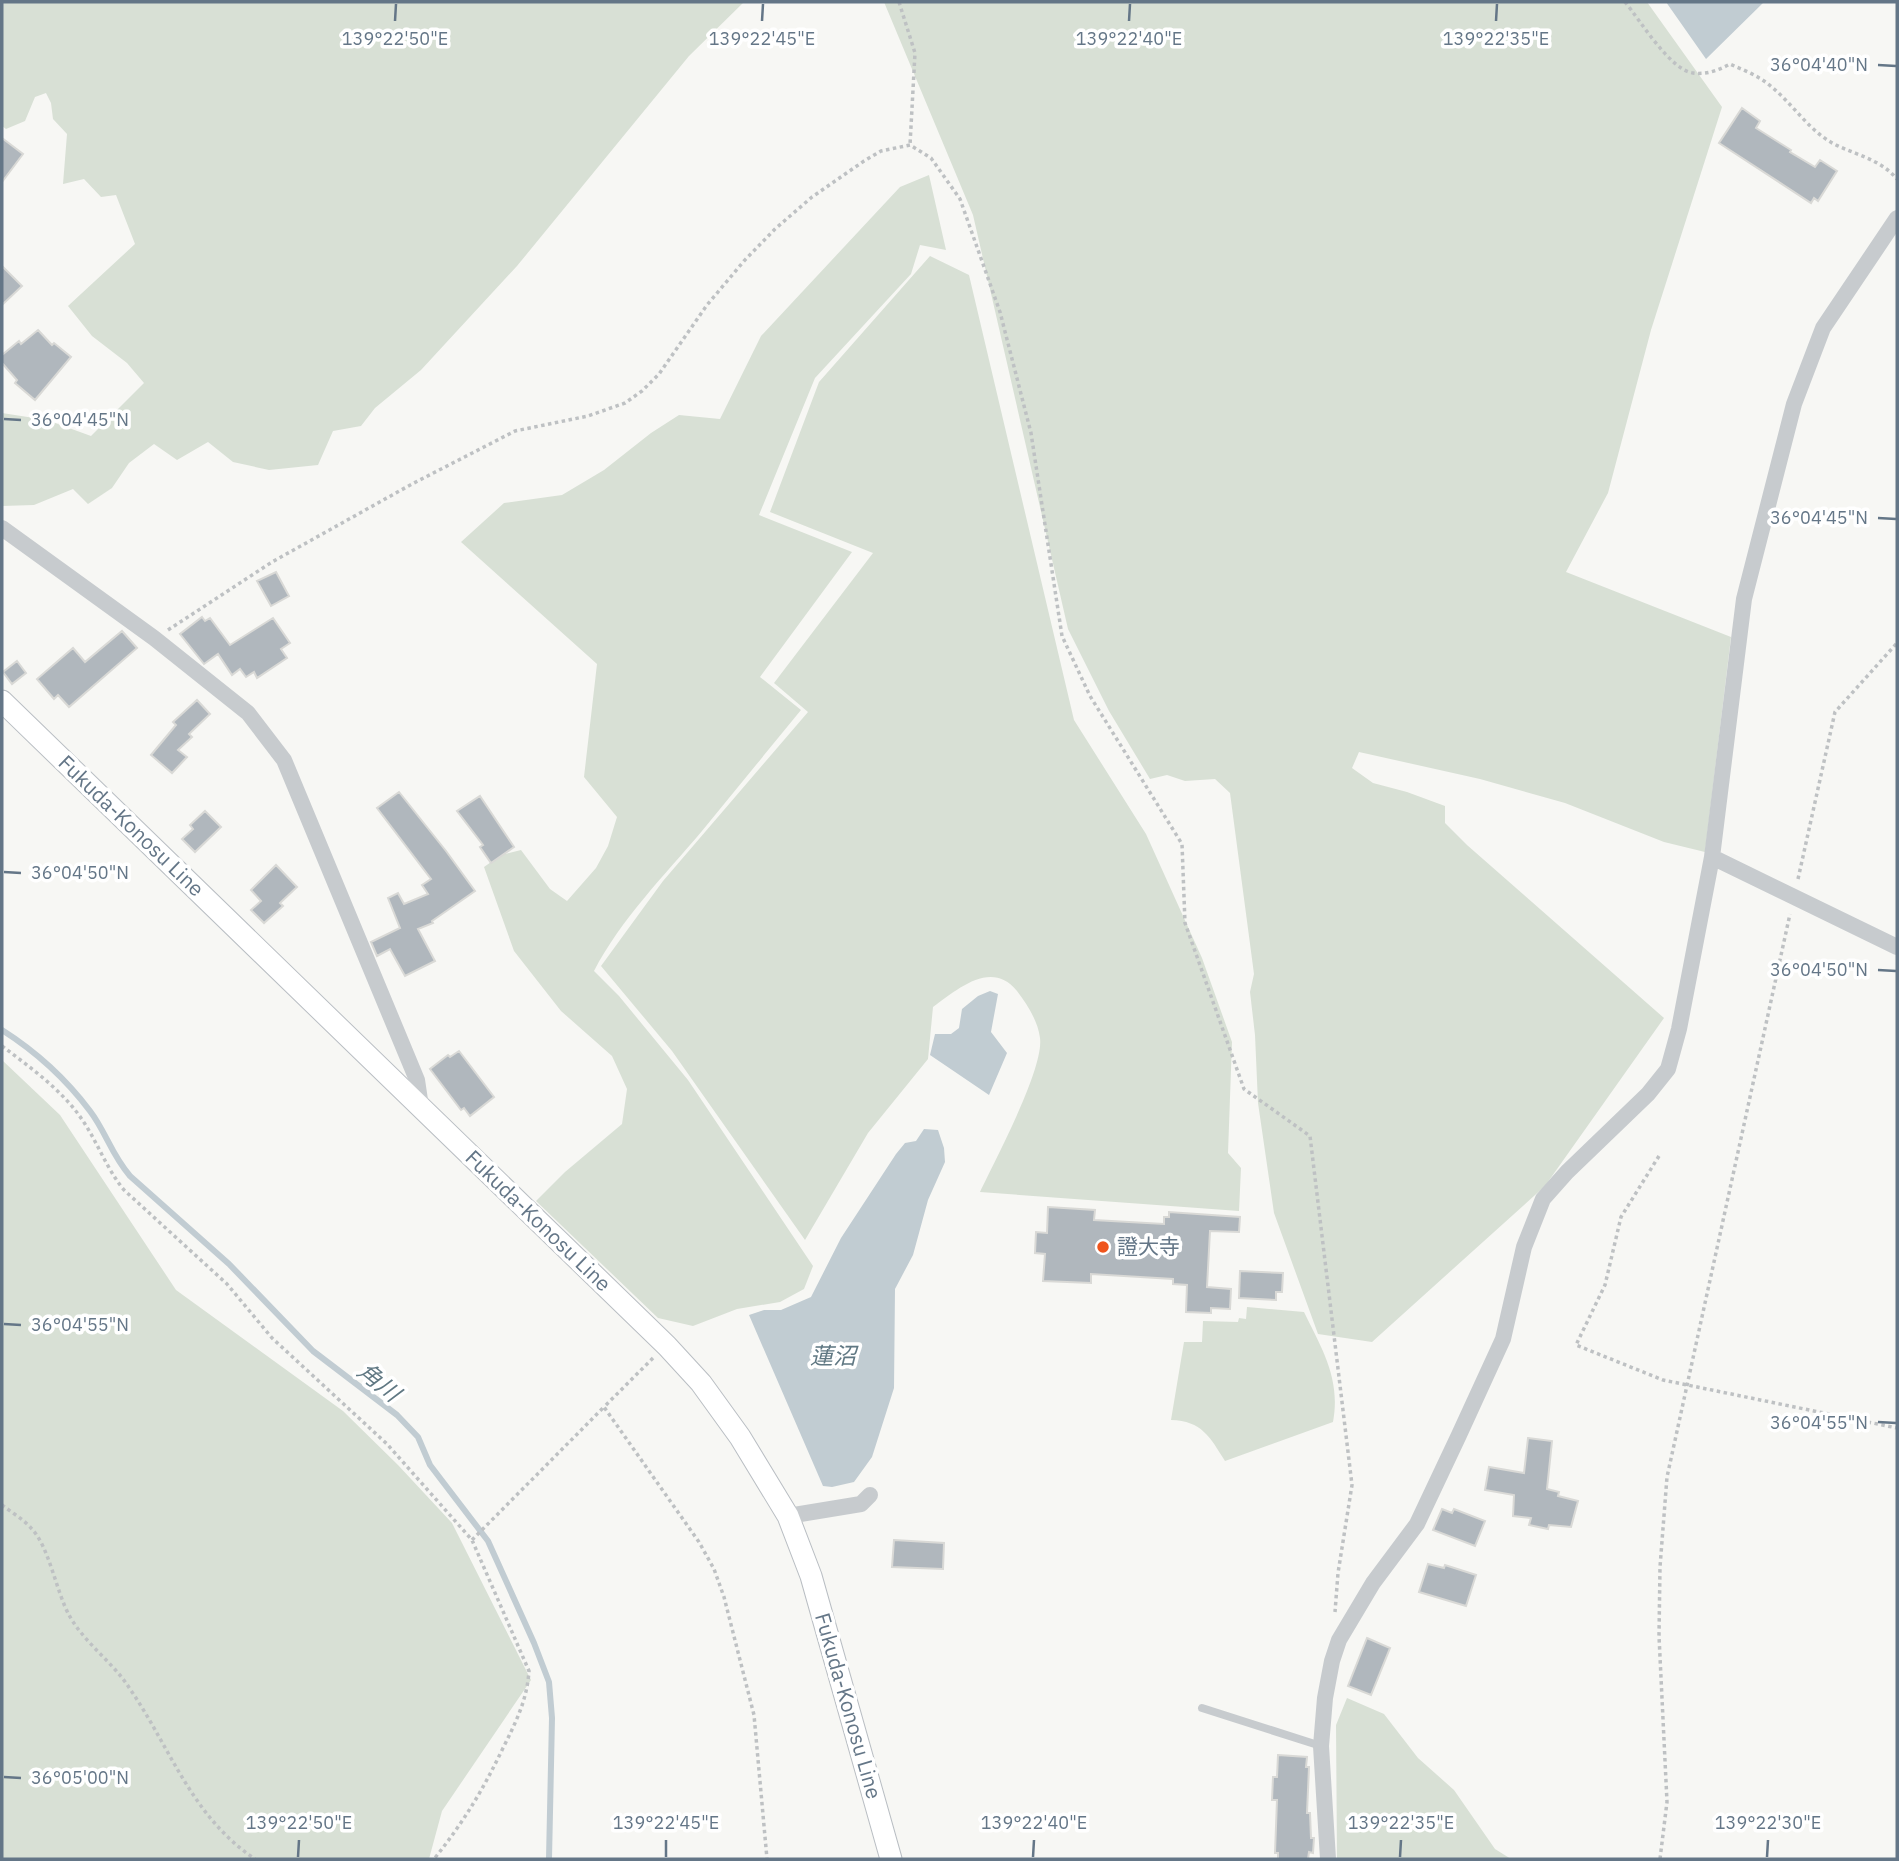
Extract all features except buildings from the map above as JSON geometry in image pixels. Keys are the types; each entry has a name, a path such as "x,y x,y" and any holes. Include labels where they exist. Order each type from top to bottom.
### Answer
{"main road":[{"name":"Fukuda-Konosu Line","path":"2,701 667,1346 701,1383 740,1437 788,1516 811,1576 891,1859"}],"street":[{"path":"1328,1859 1321,1746 1325,1698 1339,1640 1373,1583 1417,1524 1459,1435 1503,1339 1524,1247 1543,1199 1567,1172 1648,1094 1668,1069 1679,1029 1712,857 1744,599 1794,404 1823,328 1897,218"},
{"path":"2,528 154,638 248,713 284,760 417,1080 421,1107"},
{"path":"1712,857 1897,947"},
{"path":"788,1516 861,1504 870,1495"}],"lane":[{"path":"1202,1708 1321,1746"}],"path":[{"path":"899,2 915,53 910,145"},
{"path":"1625,2 1672,61 1692,73 1717,71 1730,64 1753,75 1769,85 1813,130 1836,145 1866,157 1897,178"},
{"path":"154,638 272,562 412,484 516,431 588,416 625,403 659,374 708,305 744,261 812,197 844,173 881,151 910,145 931,158 961,199 1000,312 1031,433 1062,636 1090,696 1182,844 1185,923 1244,1089 1310,1136 1352,1485 1338,1573 1335,1619 1339,1640"},
{"path":"1660,1859 1667,1802 1659,1636 1660,1567 1667,1477 1835,712 1897,643"},
{"path":"2,1046 65,1098 85,1123 111,1174 124,1190 227,1284 272,1338 387,1444 472,1539 529,1671 528,1692 478,1798 465,1820 434,1859"},
{"path":"1659,1156 1621,1217 1605,1284 1576,1345 1663,1380 1897,1428"},
{"path":"472,1539 667,1346"},
{"path":"604,1407 699,1542 721,1588 754,1715 767,1859"},
{"path":"2,1505 31,1527 39,1540 59,1594 80,1633 104,1656 132,1691 201,1808 212,1823 255,1859"}],"shaded area":[{"path":"2,2 744,2 689,56 517,266 421,370 375,408 361,426 333,431 318,465 269,470 233,462 208,442 177,460 154,444 129,463 112,488 88,504 73,489 34,505 2,506 2,413 47,420 91,436 144,383 127,363 92,336 68,306 135,244 116,195 101,197 84,179 63,184 67,134 53,119 51,103 46,93 35,97 25,121 6,129 2,126"},
{"path":"884,2 1647,2 1722,107 1651,330 1608,493 1566,572 1731,637 1705,852 1664,842 1565,803 1480,779 1359,752 1352,768 1373,783 1445,806 1445,823 1467,845 1664,1018 1545,1186 1372,1342 1318,1334 1274,1213 1258,1103 1250,992 1254,974 1230,793 1215,779 1185,781 1167,775 1150,779 1109,711 1068,629 973,215"},
{"path":"929,175 946,250 920,245 911,274 815,378 759,515 852,552 760,677 801,710 630,916 594,971 619,996 688,1080 813,1266 804,1289 780,1302 737,1309 693,1326 658,1318 536,1201 565,1172 622,1124 627,1089 612,1056 561,1011 514,951 484,867 501,855 521,850 550,889 567,901 596,868 608,846 617,817 584,777 597,664 461,542 504,503 562,495 604,470 679,415 720,419 761,336 900,187"},
{"path":"930,256 969,275 1074,720 1146,834 1202,958 1232,1042 1228,1153 1241,1168 1239,1211 980,1192 1027,1092 1039,1052 1040,1038 1034,1019 1017,991 1007,982 985,978 963,986 933,1007 928,1059 868,1133 805,1240 672,1051 601,966 663,881 808,712 774,683 873,553 770,512 819,382"},
{"path":"2,1060 60,1115 176,1290 343,1411 452,1523 531,1680 442,1811 429,1859 2,1859"},
{"path":"1247,1307 1304,1312 1332,1378 1335,1406 1333,1422 1225,1461 1198,1427 1171,1420 1184,1342 1202,1342 1203,1321 1238,1322 1239,1318 1246,1319"},
{"path":"1347,1698 1384,1714 1418,1758 1454,1790 1495,1849 1511,1859 1337,1859 1336,1725"}],"water":[{"path":"1666,2 1764,2 1706,59"},
{"path":"990,991 998,994 991,1032 1007,1053 989,1095 930,1055 935,1034 951,1034 959,1028 962,1009 978,996"},
{"name":"蓮沼","path":"924,1129 938,1130 945,1162 928,1200 913,1255 895,1289 894,1388 872,1457 854,1482 832,1487 823,1486 749,1315 764,1310 781,1310 811,1297 841,1238 896,1154 905,1143 916,1141"}],"waterway":[{"name":"角川","path":"2,1030 38,1056 81,1099 130,1176 229,1264 313,1351 397,1415 418,1437 430,1465 488,1541 549,1682 552,1718 549,1859"}],"place":[{"name":"證大寺","path":"1103,1247"}]}
